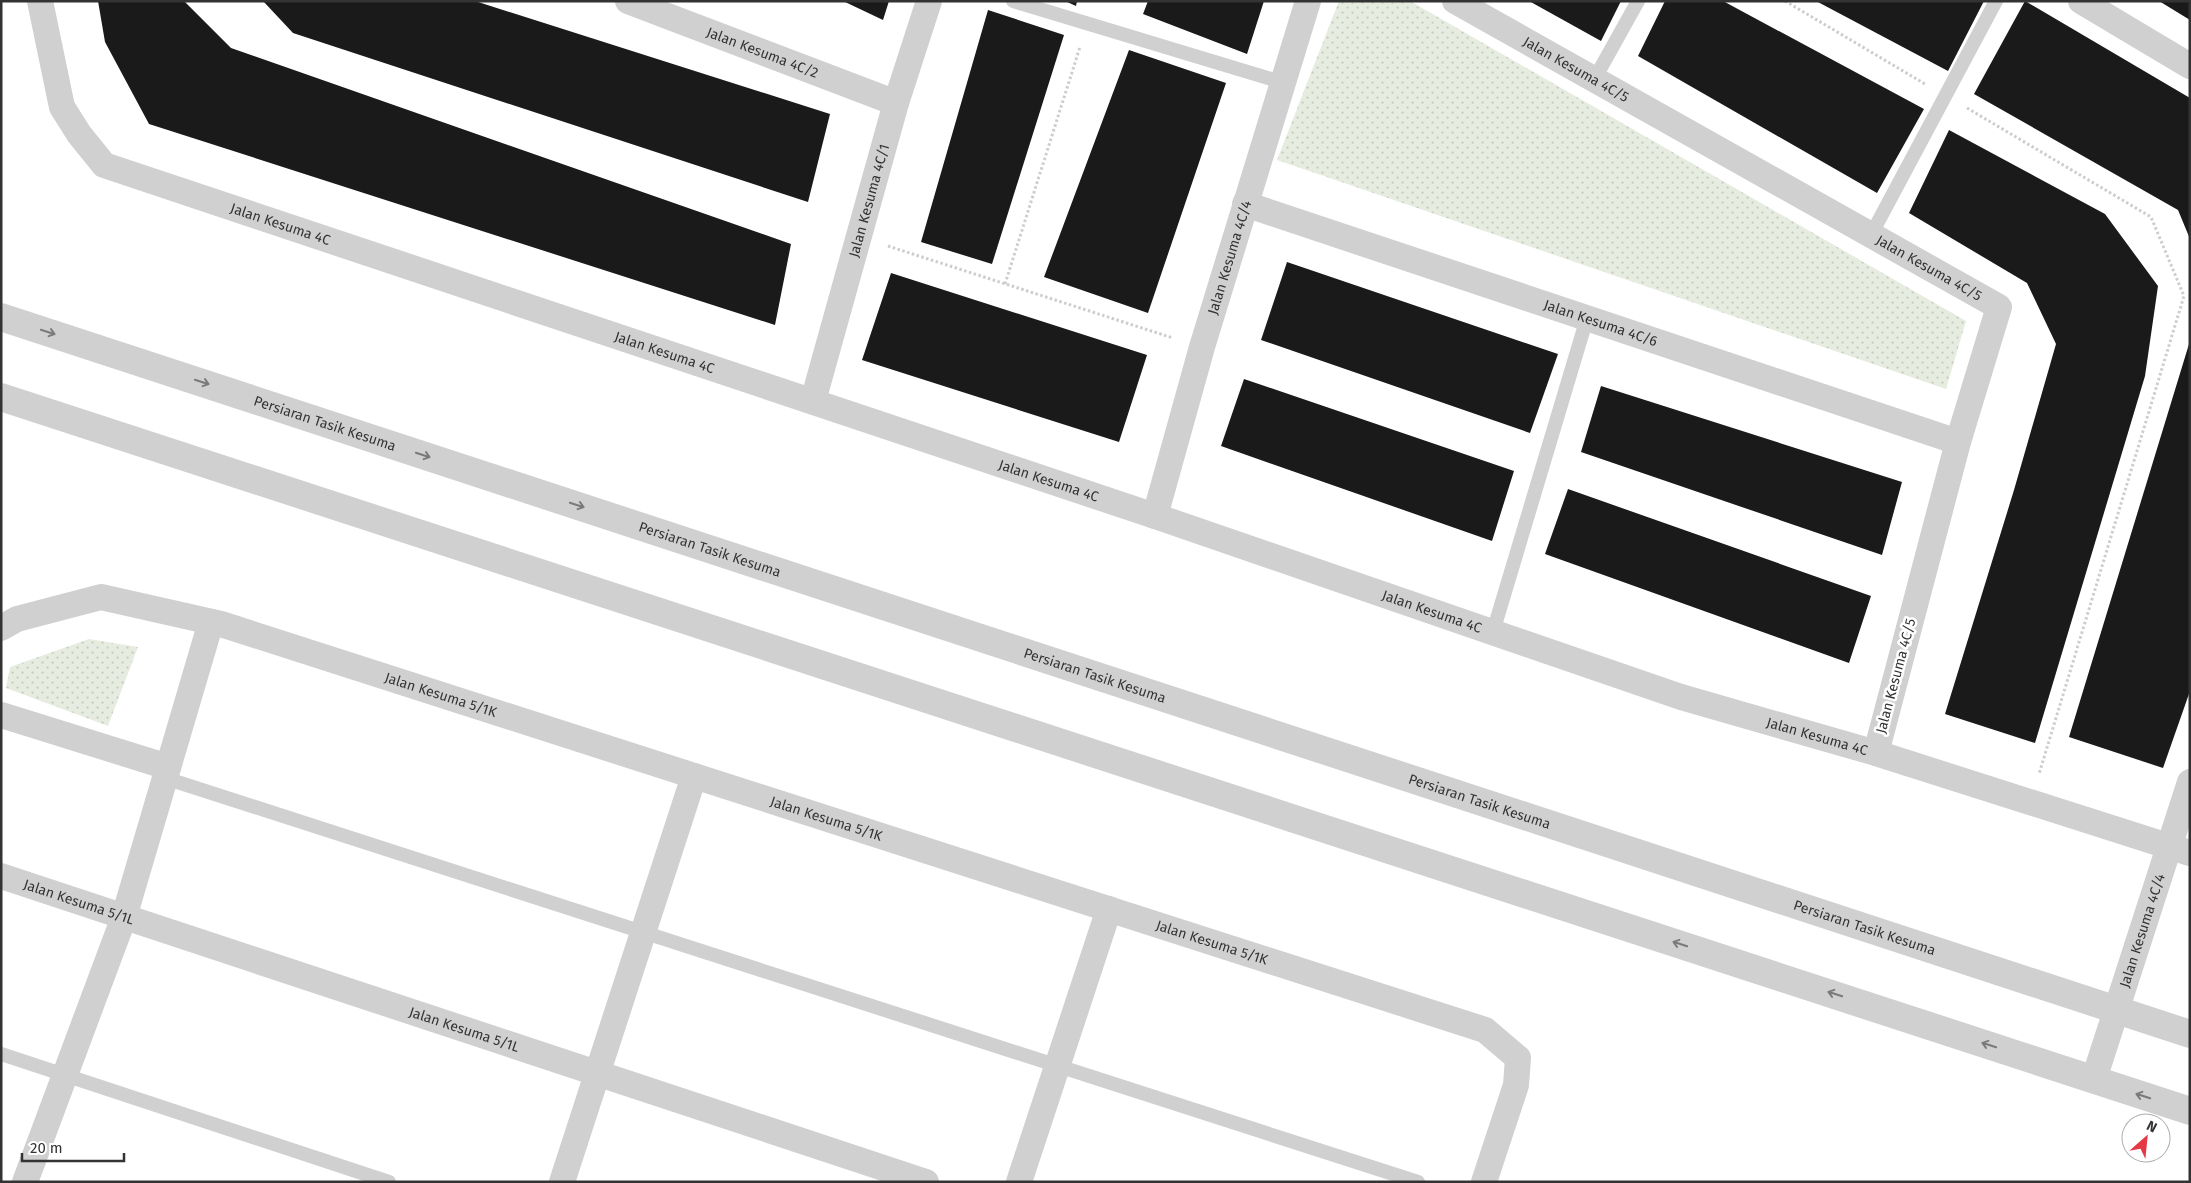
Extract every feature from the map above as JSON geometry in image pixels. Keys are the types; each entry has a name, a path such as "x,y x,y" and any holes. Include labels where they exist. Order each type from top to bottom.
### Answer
{"street":[{"name":"Jalan Kesuma 4C","path":"40,1 62,108 79,134 104,165 1154,516 1681,697 1876,753 2179,850"},
{"name":"Jalan Kesuma 4C/2","path":"628,1 896,103"},
{"name":"Jalan Kesuma 4C/1","path":"813,401 896,103 929,1"},
{"name":"Jalan Kesuma 4C/4","path":"1154,516 1244,204 1308,1"},
{"name":"Jalan Kesuma 4C/5","path":"1455,1 2000,307 1958,442 1876,753"},
{"path":"2081,1 2190,66"},
{"name":"Jalan Kesuma 4C/6","path":"1244,204 1958,442"},
{"name":"Persiaran Tasik Kesuma","path":"1,317 2190,1034"},
{"path":"1,397 2190,1111"},
{"name":"Jalan Kesuma 5/1K","path":"1,628 17,619 101,597 211,622 1485,1030 1518,1058 1516,1085 1484,1182"},
{"path":"25,1182 124,917 211,622"},
{"path":"1,715 167,773"},
{"path":"562,1182 694,776"},
{"name":"Jalan Kesuma 4C/4","path":"2094,1079 2116,1009 2179,850 2190,782"},
{"name":"Jalan Kesuma 5/1L","path":"1,876 926,1182"},
{"path":"1018,1182 1108,909"}],"lane":[{"path":"1013,1 1281,82"},
{"path":"1594,80 1638,1"},
{"path":"1871,235 1996,1"},
{"path":"1493,632 1586,318"},
{"path":"167,773 642,932 1418,1182"},
{"path":"1,1054 389,1182"}],"path":[{"path":"1785,1 2152,217 2184,296 2030,803"},
{"path":"1005,284 1087,24"},
{"path":"858,236 1202,347"}],"shaded area":[{"path":"1339,1 1410,1 1966,321 1946,389 1277,160"},
{"path":"89,639 138,647 108,726 6,688 10,667"}],"building":[{"path":"98,1 184,1 231,48 791,244 775,325 149,124 105,42"},
{"path":"263,1 475,1 830,114 808,202 293,33"},
{"path":"843,1 889,1 883,20"},
{"path":"1065,1 1077,1 1076,6"},
{"path":"1148,1 1264,1 1247,54 1143,14"},
{"path":"1529,1 1621,1 1601,41"},
{"path":"1665,1 1723,1 1924,109 1877,193 1638,56"},
{"path":"1816,1 1984,1 1948,71"},
{"path":"2025,1 2190,98 2190,239 2178,210 1974,94"},
{"path":"2159,1 2190,1 2190,20"},
{"path":"988,10 1064,35 992,264 921,242"},
{"path":"1129,50 1226,83 1148,313 1044,277"},
{"path":"1949,130 2105,214 2158,286 2145,376 2035,743 1945,714 2014,490 2056,344 2027,283 1909,213"},
{"path":"1287,262 1558,354 1530,433 1261,340"},
{"path":"891,273 1147,355 1119,442 862,360"},
{"path":"2189,344 2190,691 2163,768 2069,737"},
{"path":"1244,379 1514,471 1492,541 1221,446"},
{"path":"1601,386 1902,482 1882,555 1581,452"},
{"path":"1568,489 1871,596 1849,663 1545,554"}]}
